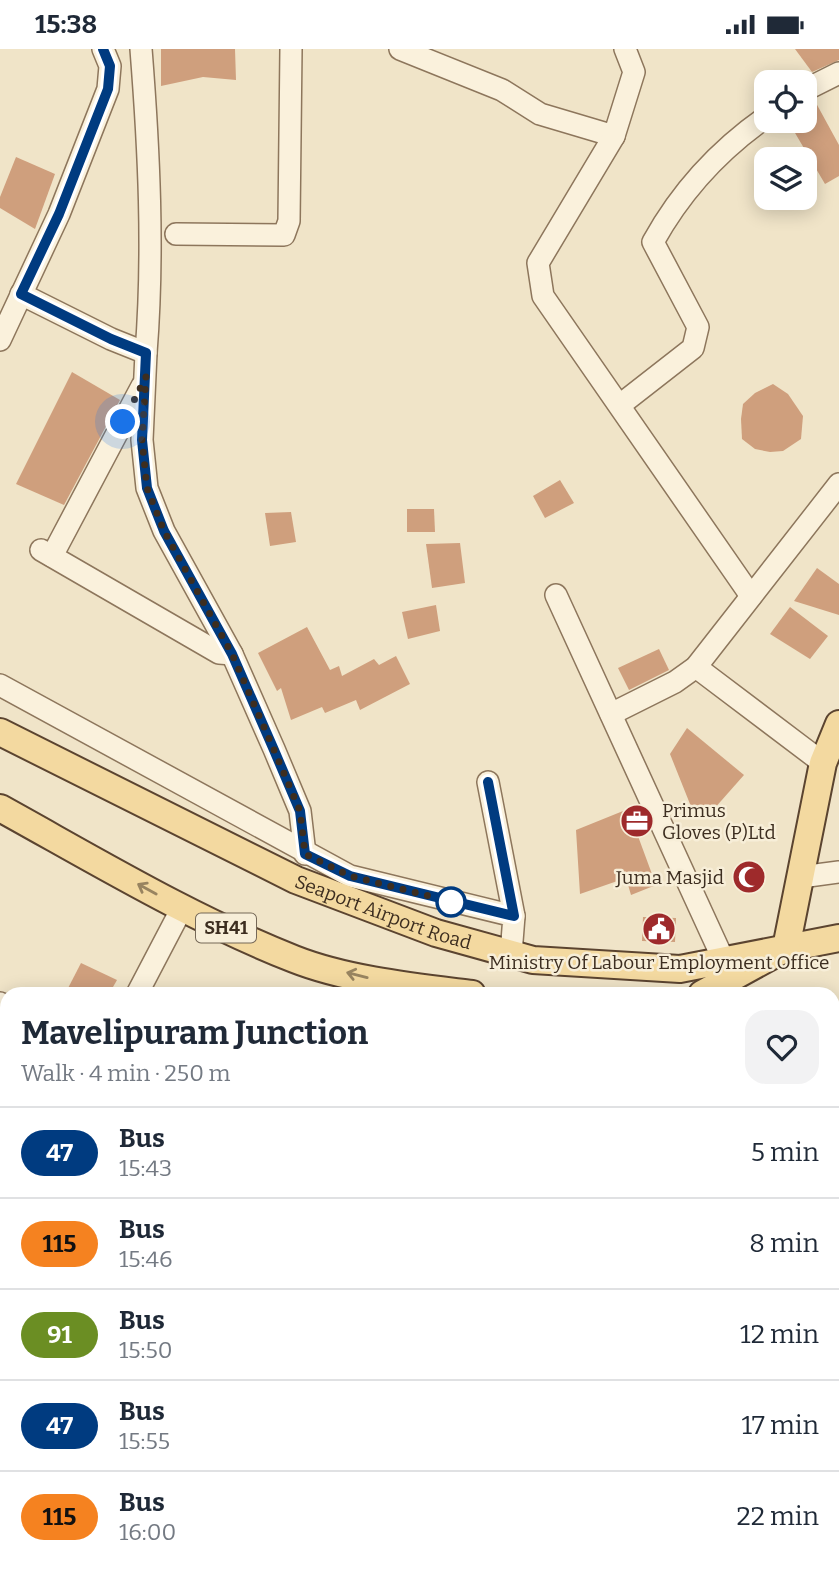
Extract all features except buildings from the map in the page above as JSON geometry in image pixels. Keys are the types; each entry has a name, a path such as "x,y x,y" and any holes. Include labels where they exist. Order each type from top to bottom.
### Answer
{"main road":[{"path":"715,987 786,948 823,763 839,724"},
{"name":"Seaport Airport Road","path":"0,731 296,880 436,933 533,960 680,969 839,937"},
{"name":"SH41","path":"0,808 182,908 296,960 414,987"}],"street":[{"path":"141,49 149,152 151,293 142,440 147,488 164,531 232,654 300,811 305,854"},
{"path":"176,234 284,235 289,221 291,49"},
{"path":"400,49 502,90 540,114 614,136"},
{"path":"625,49 634,72 614,136 538,263 543,296 751,596"},
{"path":"0,340 59,214 108,89 110,66 104,50"},
{"path":"817,84 839,73"},
{"path":"620,405 693,348 698,327 653,242 668,213 729,143 754,125"},
{"path":"21,294 111,339 146,353"},
{"path":"146,377 46,553 219,653 232,654"},
{"path":"611,714 675,682 696,667 839,484"},
{"path":"556,595 724,961"},
{"path":"696,667 823,763"},
{"path":"0,685 183,783 305,854 350,876 514,916"},
{"path":"488,782 514,916 511,954"},
{"path":"801,877 839,872"},
{"path":"140,987 182,908"}],"bus line":[{"name":"47","path":"103,49 110,66 108,89 59,214 21,294 111,339 146,353 142,440 147,488 164,531 232,654 274,750 300,811 305,854 350,876 514,916 488,782"}],"place":[{"name":"Primus Gloves (P)Ltd","path":"637,821"},
{"name":"Juma Masjid","path":"749,877"},
{"name":"Ministry Of Labour Employment Office","path":"659,929"}],"route":[{"path":"123,422 146,377 142,440 147,488 164,531 232,654 274,750 300,811 305,854 350,876 457,903 451,902"}]}
